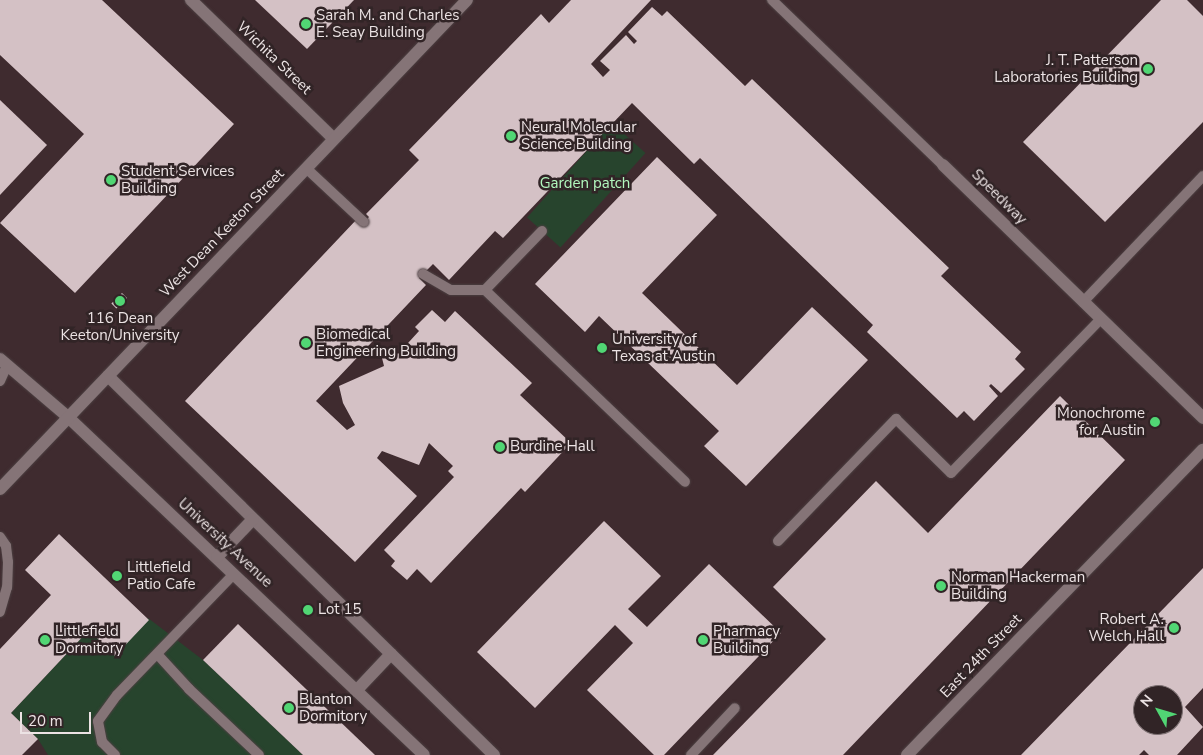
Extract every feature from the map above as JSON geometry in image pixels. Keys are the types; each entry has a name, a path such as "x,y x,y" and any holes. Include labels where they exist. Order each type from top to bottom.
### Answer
{"street":[{"name":"Wichita Street","path":"191,0 334,139"},
{"name":"West Dean Keeton Street","path":"0,489 467,0"},
{"name":"Speedway","path":"943,165 1203,418"},
{"name":"University Avenue","path":"3,362 69,418 424,755"},
{"path":"108,376 494,755"},
{"name":"East 24th Street","path":"907,755 1203,450"},
{"path":"217,557 254,520"},
{"path":"356,691 391,654"}],"lane":[{"name":"Speedway","path":"772,0 943,165"},
{"path":"306,168 364,222"},
{"path":"1084,302 1203,176"},
{"path":"485,290 542,231"},
{"path":"423,274 450,290 485,290 685,482"},
{"path":"778,541 896,419 951,473 1101,319"},
{"path":"0,381 3,362"},
{"path":"0,537 6,546 8,562 7,587 0,612"},
{"path":"115,755 102,742 98,721 117,695 158,655 234,574"},
{"path":"158,655 189,689 259,755"},
{"path":"690,755 735,708"}],"shaded area":[{"name":"University of Texas at Austin","path":"0,0 1203,0 1203,755 0,755"}],"green space":[{"name":"Garden patch","path":"612,123 645,153 560,247 527,217"},
{"path":"148,618 203,660 303,755 48,755 38,739 11,713 89,630 115,656"}],"building":[{"name":"Student Services Building","path":"0,0 102,0 234,124 75,293 0,223 84,134 0,55"},
{"name":"Sarah M. and Charles E. Seay Building","path":"255,0 354,0 307,49"},
{"path":"571,0 651,0 591,64 603,77 610,70 600,61 626,35 634,44 637,41 628,32 652,7 662,16 667,11 745,86 752,79 949,268 941,276 1021,352 1015,359 1025,369 1001,393 991,384 989,386 998,396 974,421 964,411 957,418 867,332 873,325 700,158 694,164 632,103 503,238 495,231 449,280 433,264 419,278 426,285 316,401 347,430 355,425 343,403 339,386 384,366 382,358 392,348 398,354 419,331 415,327 432,310 445,322 455,311 532,383 520,395 571,443 525,492 521,488 431,583 417,569 407,580 391,566 395,561 384,550 454,477 448,471 453,466 429,443 419,465 382,451 377,458 417,496 355,562 185,401 357,219 364,222 369,217 366,214 419,160 409,150 541,14 549,23"},
{"name":"J. T. Patterson Laboratories Building","path":"1161,0 1187,0 1203,16 1203,122 1105,222 1023,142"},
{"path":"0,100 47,145 0,195"},
{"path":"657,157 717,215 642,293 737,385 812,307 868,360 746,486 704,446 719,431 599,316 585,332 535,284"},
{"path":"122,293 127,298 116,309 111,304"},
{"name":"Norman Hackerman Building","path":"1060,396 1125,460 843,755 713,755 826,639 773,587 876,481 928,533"},
{"name":"Pharmacy Building","path":"604,521 661,576 628,609 647,627 709,564 781,633 664,755 654,755 587,690 633,643 615,625 535,708 477,652"},
{"name":"Littlefield Dormitory","path":"59,534 149,620 115,656 89,630 11,713 38,739 22,755 0,755 0,649 51,595 25,570"},
{"name":"Robert A. Welch Hall","path":"1203,568 1203,688 1185,707 1203,727 1177,755 1149,755 1144,750 1139,755 1021,755"},
{"name":"Blanton Dormitory","path":"238,624 375,755 303,755 203,660"}],"place":[{"name":"Sarah M. and Charles E. Seay Building","path":"306,24"},
{"name":"J. T. Patterson Laboratories Building","path":"1148,69"},
{"name":"Neural Molecular Science Building","path":"511,136"},
{"name":"Student Services Building","path":"111,180"},
{"name":"116 Dean Keeton/University","path":"120,301"},
{"name":"Biomedical Engineering Building","path":"306,343"},
{"name":"University of Texas at Austin","path":"602,348"},
{"name":"Monochrome for Austin","path":"1155,422"},
{"name":"Burdine Hall","path":"500,447"},
{"name":"Littlefield Patio Cafe","path":"117,576"},
{"name":"Norman Hackerman Building","path":"941,586"},
{"name":"Lot 15","path":"308,610"},
{"name":"Robert A. Welch Hall","path":"1174,628"},
{"name":"Littlefield Dormitory","path":"45,640"},
{"name":"Pharmacy Building","path":"703,640"},
{"name":"Blanton Dormitory","path":"289,708"}]}
